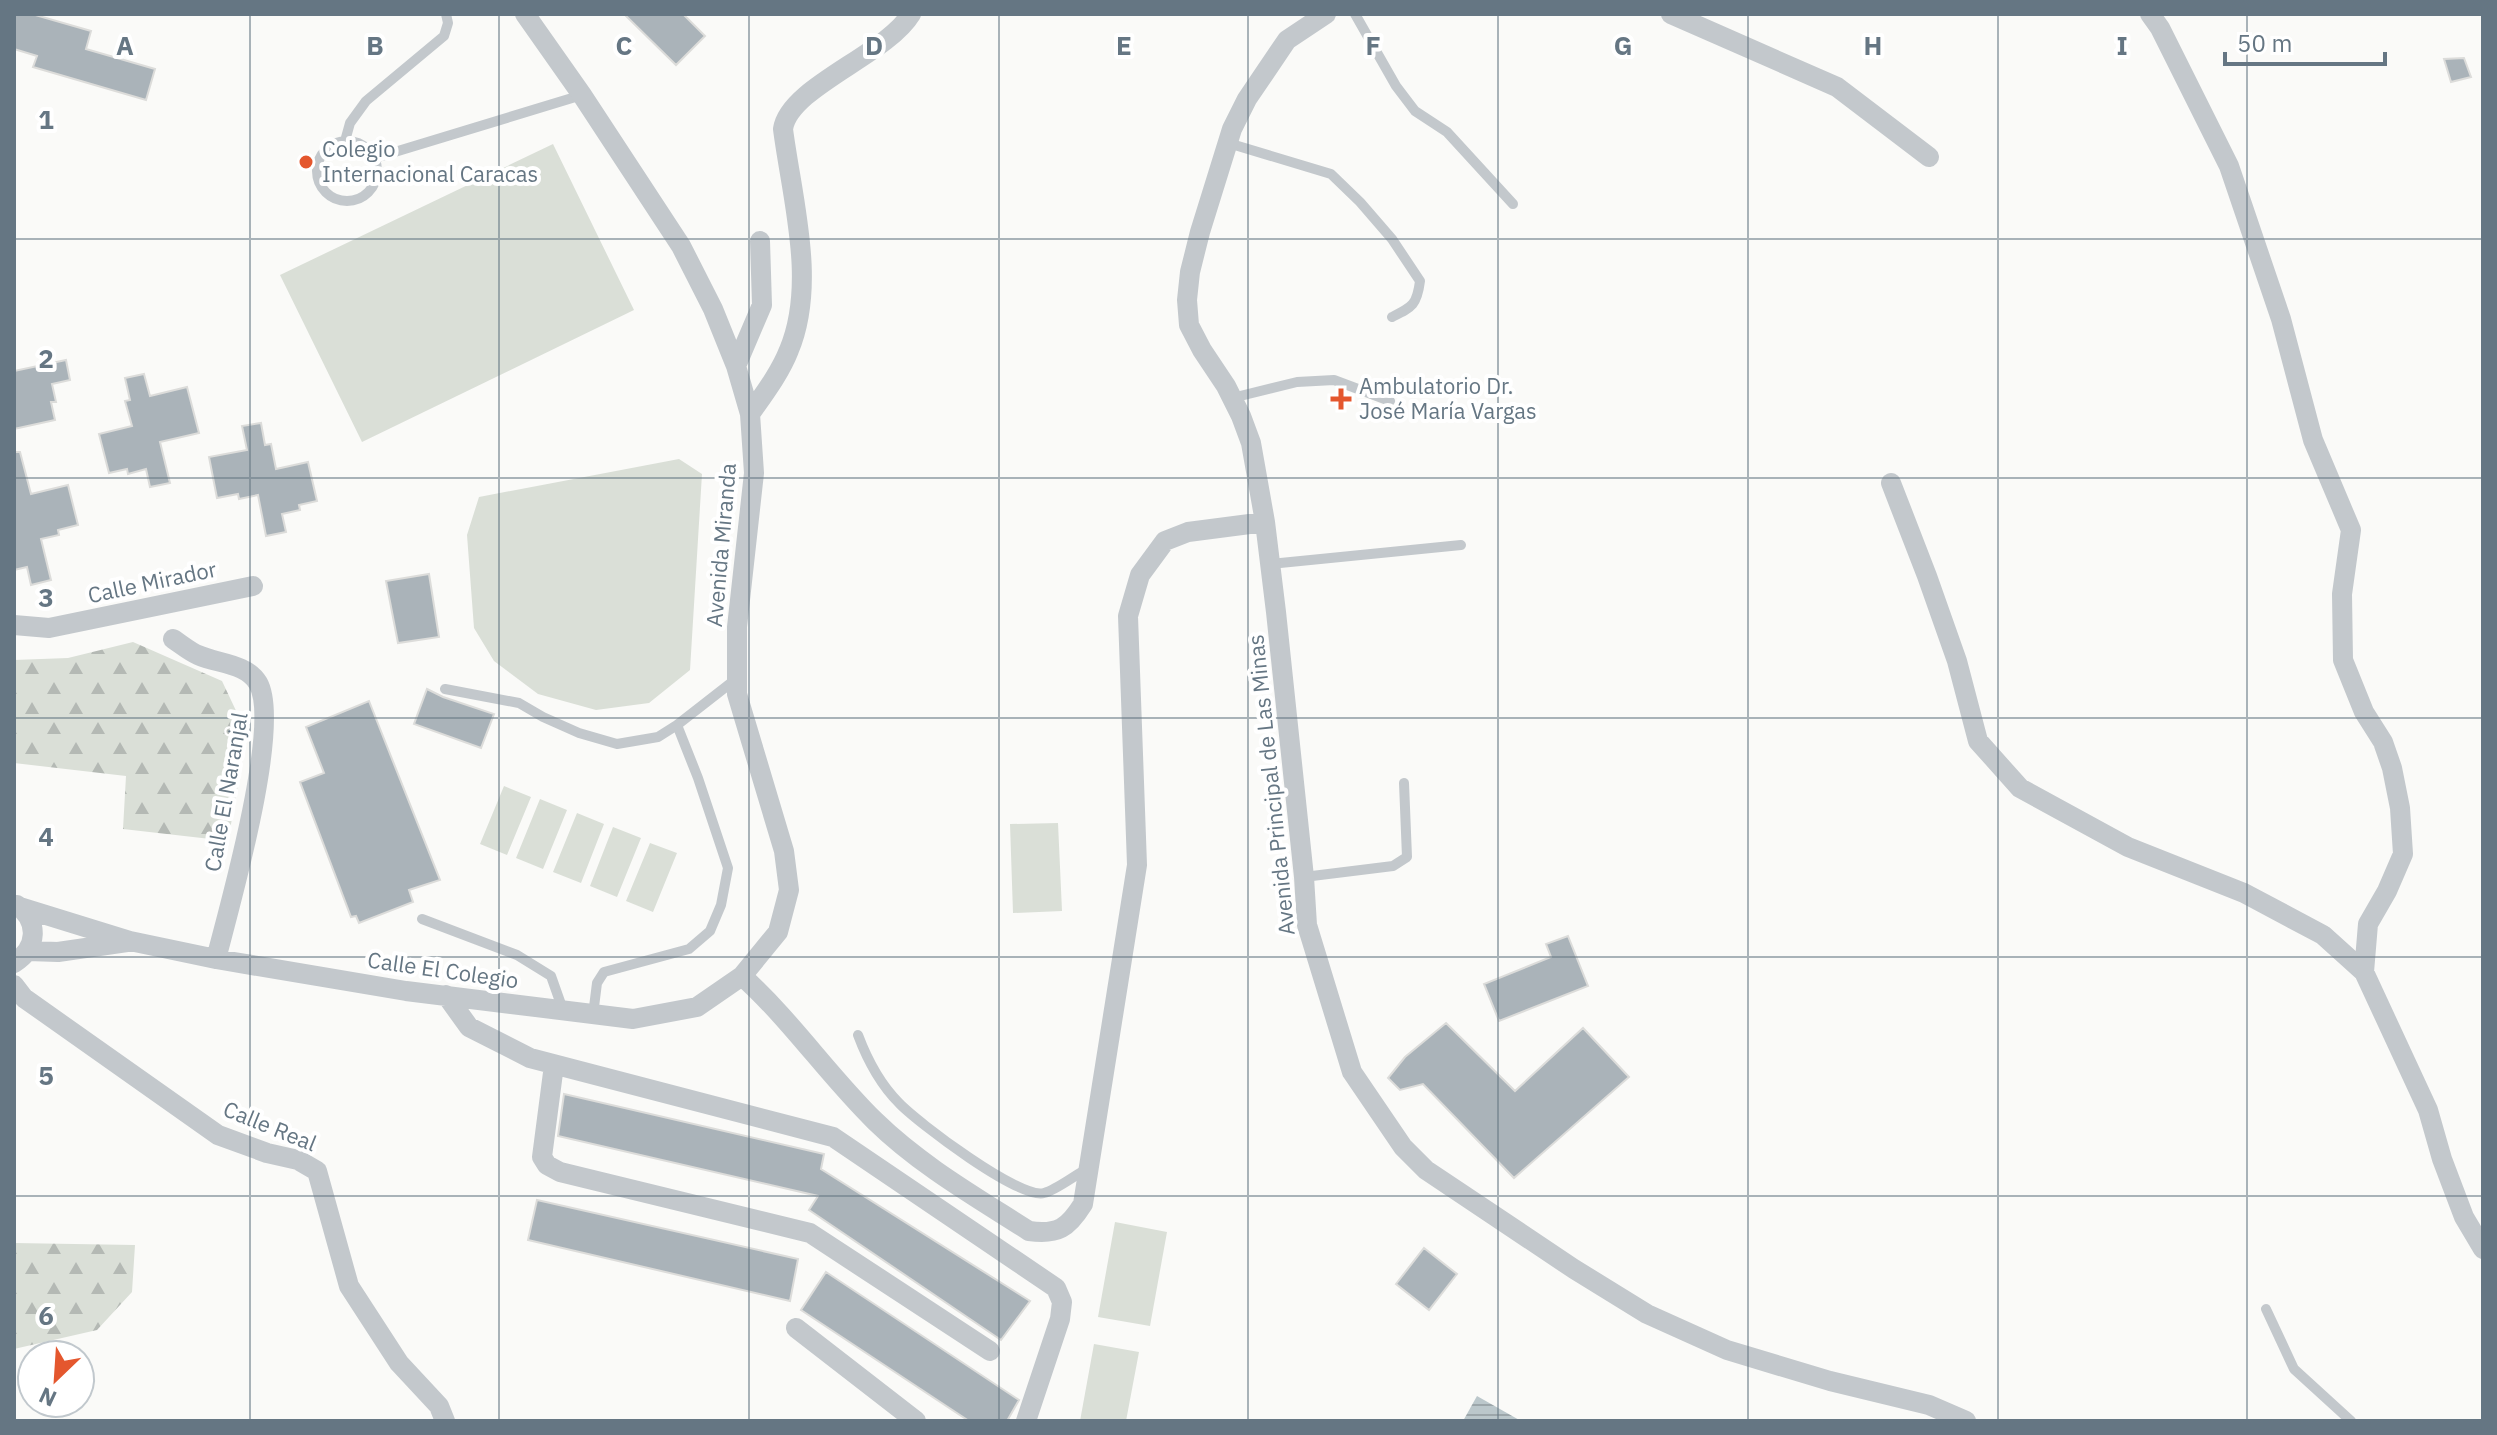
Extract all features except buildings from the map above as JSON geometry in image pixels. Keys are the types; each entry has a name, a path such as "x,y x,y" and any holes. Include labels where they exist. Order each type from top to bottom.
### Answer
{"street":[{"name":"Avenida Miranda","path":"525,14 681,246 713,309 736,366 750,414 754,473 737,627 737,694 784,851 789,890 778,932 742,976"},
{"path":"750,414 788,354 802,299 796,218 783,129 785,119 806,95 896,32 911,14"},
{"name":"Avenida Principal de Las Minas","path":"1326,14 1287,40 1247,99 1228,143 1200,232 1187,300 1189,325 1232,398 1251,443 1270,564 1307,925 1352,1072 1403,1147 1426,1170 1647,1314 1727,1350 1783,1368 1929,1405 1966,1421"},
{"path":"1671,14 1837,87 1929,157"},
{"path":"2150,14 2160,28 2229,166 2281,319 2313,440 2351,530 2342,594 2343,660 2364,712 2383,742 2392,768 2400,808 2403,854 2368,924 2364,972"},
{"path":"736,366 762,305 760,241"},
{"path":"1891,483 1957,661 1978,741 2020,788 2128,847 2244,893 2323,935 2364,972 2428,1110 2464,1217 2483,1249"},
{"path":"742,976 765,997 874,1121 919,1160 1029,1231 1048,1234 1071,1223 1083,1204 1137,865 1128,616 1140,575 1165,541 1188,532 1265,522"},
{"name":"Calle Mirador","path":"14,625 49,628 253,586"},
{"name":"Calle El Naranjal","path":"173,639 197,655 245,670 258,683 265,706 264,740 245,846 216,959"},
{"name":"Calle El Colegio","path":"17,905 130,941 216,959 406,991 633,1019 697,1007 742,976"},
{"name":"Calle El Colegio","path":"17,905 31,920 33,928 33,936 21,957"},
{"name":"Calle El Colegio","path":"21,957 117,946 130,941"},
{"name":"Calle Real","path":"14,985 24,998 218,1135 267,1153 298,1160 317,1171 349,1286 399,1363 439,1406 445,1421"},
{"path":"446,995 469,1027 530,1058 833,1137 1056,1288 1062,1302 1060,1319 1026,1421"},
{"path":"554,1065 542,1157 547,1165 560,1172 810,1233 990,1351"},
{"path":"796,1328 916,1421"}],"lane":[{"path":"345,141 350,123 366,101 444,36 448,23 446,14"},
{"path":"1355,14 1396,86 1415,111 1447,132 1513,204"},
{"path":"375,158 582,95"},
{"path":"357,142 375,158 376,181 361,199 337,200 320,185 316,174 318,161 324,151 334,144 357,142"},
{"path":"1228,143 1331,174 1360,202 1392,239 1420,281 1417,298 1410,308 1392,317"},
{"path":"1232,398 1297,382 1334,380 1390,401"},
{"path":"1270,564 1461,545"},
{"path":"445,689 519,703 579,733 617,744 658,737 737,678"},
{"path":"593,1015 597,983 604,972 689,949 710,931 721,905 728,868 677,725"},
{"path":"1304,877 1393,866 1407,857 1404,783"},
{"path":"422,919 517,955 551,976 564,1011"},
{"path":"858,1035 868,1062 898,1103 988,1171 1031,1193 1044,1194 1089,1168"},
{"path":"2266,1309 2294,1369 2351,1421"}],"green space":[{"path":"553,144 634,310 362,442 280,275"},
{"path":"679,459 702,474 690,670 649,703 596,710 538,694 494,661 474,628 467,535 479,497"},
{"path":"133,642 222,681 247,734 228,841 123,829 126,776 14,763 14,660 68,658"},
{"path":"504,786 531,797 507,855 480,844"},
{"path":"540,799 567,810 543,869 516,858"},
{"path":"577,813 604,824 581,883 553,872"},
{"path":"1058,823 1062,911 1013,913 1010,824"},
{"path":"613,827 641,838 617,897 590,886"},
{"path":"650,843 677,853 653,912 626,901"},
{"path":"1115,1222 1167,1232 1150,1326 1098,1317"},
{"path":"14,1243 135,1245 132,1292 97,1330 58,1339 16,1339 14,1349"},
{"path":"1094,1344 1139,1352 1126,1421 1080,1421"}],"shaded area":[{"path":"1477,1396 1521,1421 1463,1421"}],"place":[{"name":"Colegio Internacional Caracas","path":"306,162"},
{"name":"Ambulatorio Dr. José María Vargas","path":"1341,399"}]}
